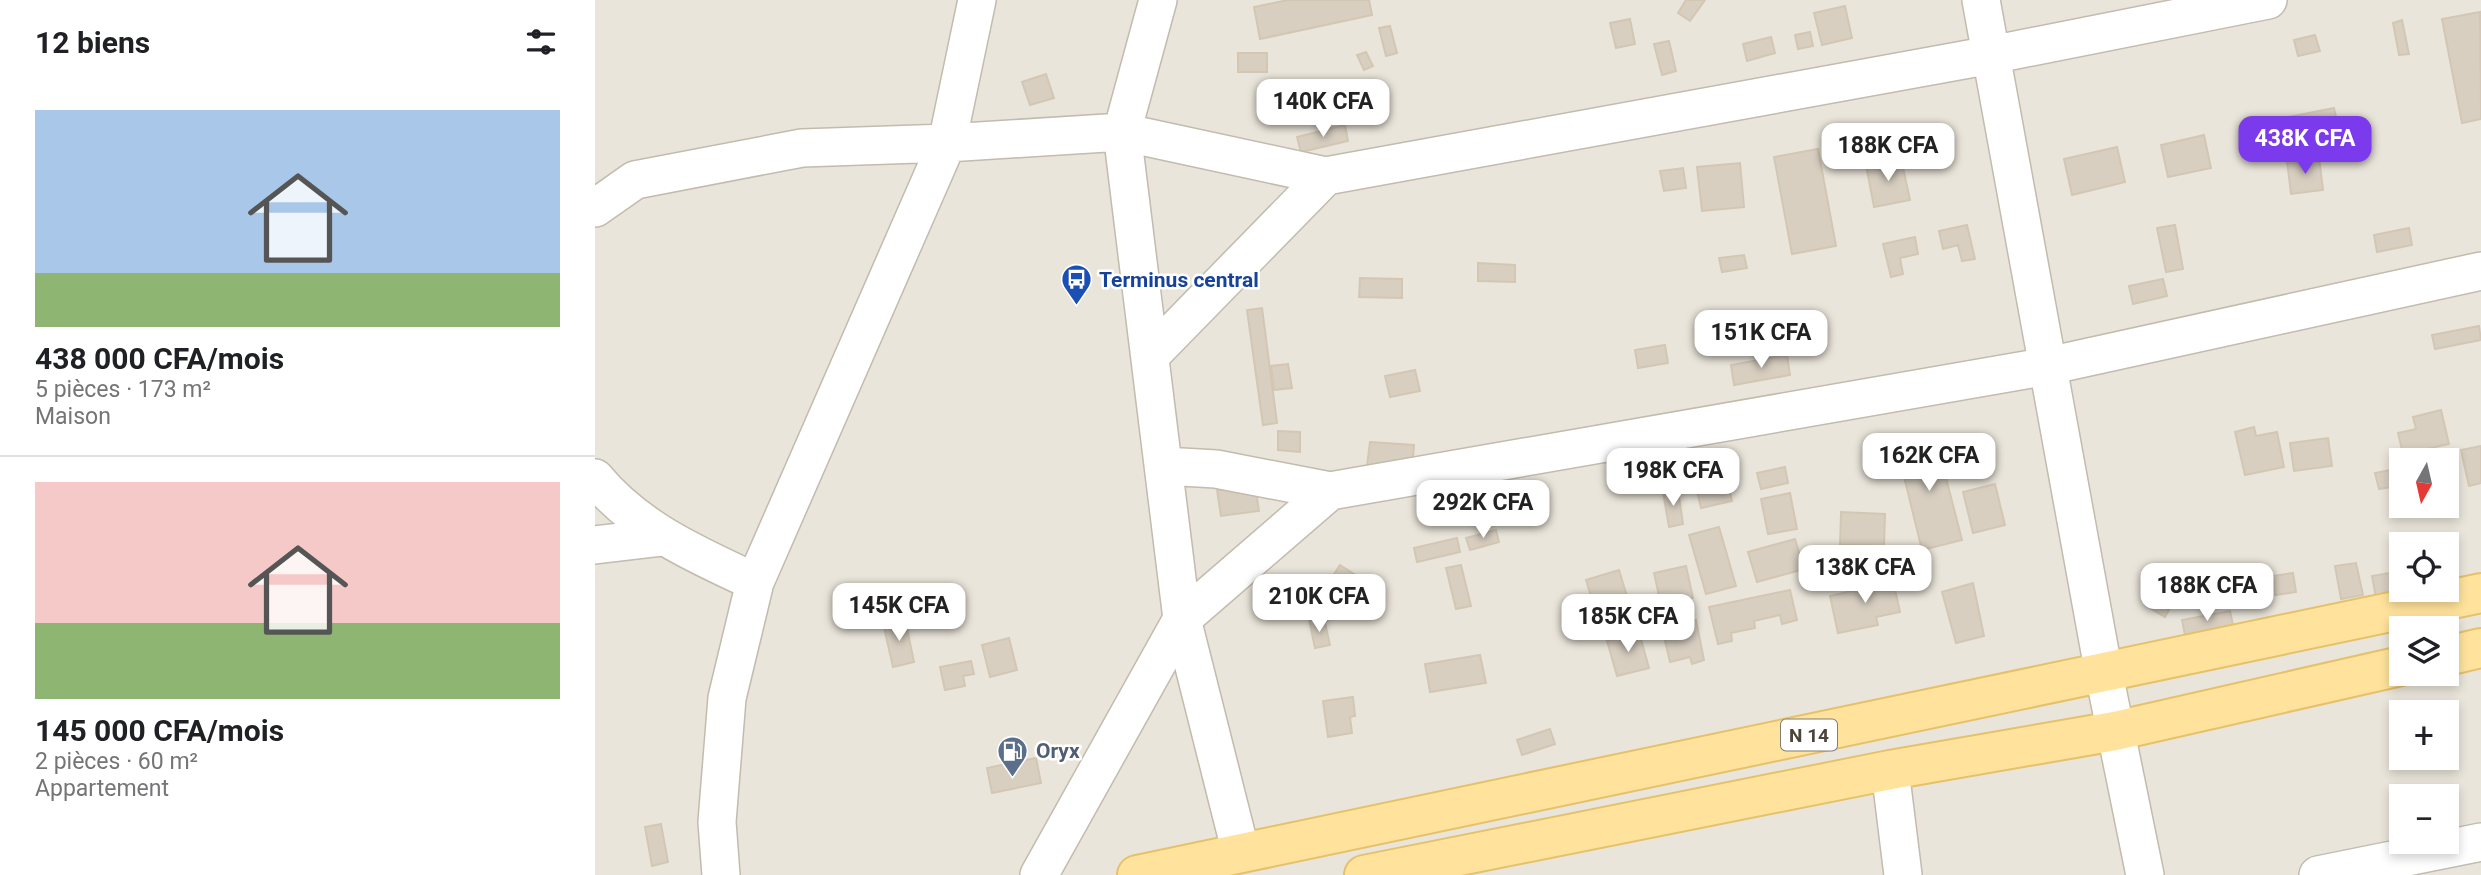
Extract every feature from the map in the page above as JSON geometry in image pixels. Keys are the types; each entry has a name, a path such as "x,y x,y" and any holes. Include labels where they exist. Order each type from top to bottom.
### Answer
{"main road":[{"name":"N 14","path":"1137,875 2481,593"},
{"path":"2459,653 2481,648"},
{"name":"N 14","path":"1364,875 1890,770 2115,731 2389,669"}],"street":[{"path":"721,875 717,822 727,698 755,582 947,143 977,0"},
{"path":"1158,0 1122,132 1182,619 1241,853"},
{"path":"1981,0 2104,674 2145,875"},
{"path":"595,208 635,180 802,148 947,143 1122,132 1326,176 1991,55 2268,0"},
{"path":"1150,356 1326,176"},
{"path":"1164,466 1216,470 1330,491 2048,366 2481,271"},
{"path":"595,478 604,489 663,537 755,582"},
{"path":"1039,875 1182,619 1330,491"},
{"path":"595,545 663,537"},
{"path":"1890,770 1903,875"},
{"path":"2318,875 2415,865 2481,842"}],"shaded area":[{"path":"595,0 2481,0 2481,875 595,875"}],"building":[{"path":"1288,0 1369,0 1372,15 1260,39 1254,7"},
{"path":"1686,0 1705,0 1690,21 1678,13"},
{"path":"1845,6 1852,38 1822,45 1814,13"},
{"path":"2480,12 2481,119 2462,123 2442,19"},
{"path":"1630,19 1635,44 1616,48 1610,23"},
{"path":"2402,20 2409,54 2399,55 2393,23"},
{"path":"1390,26 1397,53 1386,56 1379,28"},
{"path":"1810,32 1813,46 1798,49 1795,35"},
{"path":"2315,35 2320,51 2298,56 2294,40"},
{"path":"1771,37 1775,53 1747,61 1743,44"},
{"path":"1669,41 1676,71 1662,75 1654,44"},
{"path":"1366,52 1373,66 1364,70 1357,55"},
{"path":"1238,53 1267,53 1267,72 1238,72"},
{"path":"1046,74 1054,98 1030,105 1022,82"},
{"path":"2334,108 2341,138 2291,149 2284,118"},
{"path":"1345,125 1348,141 1301,152 1297,137"},
{"path":"2204,135 2211,168 2168,177 2161,145"},
{"path":"2117,147 2125,182 2072,195 2064,159"},
{"path":"1818,149 1836,246 1792,254 1774,157"},
{"path":"2319,157 2323,190 2291,194 2287,161"},
{"path":"1901,158 1910,200 1874,207 1866,165"},
{"path":"1740,163 1744,207 1702,211 1697,167"},
{"path":"1683,168 1686,188 1664,191 1660,171"},
{"path":"1967,225 1975,259 1962,261 1958,245 1943,249 1939,231"},
{"path":"2175,225 2183,269 2166,272 2157,228"},
{"path":"2409,228 2412,245 2377,252 2374,235"},
{"path":"1915,237 1918,254 1900,258 1903,274 1891,277 1883,244"},
{"path":"1744,255 1747,268 1722,272 1719,258"},
{"path":"1478,263 1515,265 1515,282 1478,281"},
{"path":"1360,278 1402,279 1402,298 1359,297"},
{"path":"2163,279 2167,296 2133,304 2129,286"},
{"path":"1262,308 1277,423 1263,425 1247,310"},
{"path":"2479,326 2481,340 2435,349 2432,335"},
{"path":"1665,345 1668,363 1638,368 1635,350"},
{"path":"1787,355 1790,375 1734,385 1731,365"},
{"path":"1288,364 1292,388 1274,390 1271,366"},
{"path":"1415,370 1420,391 1390,397 1385,376"},
{"path":"2441,410 2449,444 2431,448 2402,448 2398,433 2416,429 2413,417"},
{"path":"2254,427 2256,436 2277,432 2284,467 2245,475 2235,432"},
{"path":"1278,431 1300,432 1300,452 1278,450"},
{"path":"1935,435 1962,540 1922,550 1896,444"},
{"path":"2328,438 2332,466 2294,471 2290,443"},
{"path":"1370,442 1414,445 1412,470 1367,466"},
{"path":"2481,446 2481,483 2469,486 2461,450"},
{"path":"1785,467 1788,483 1761,489 1757,473"},
{"path":"2389,470 2389,487 2379,489 2375,473"},
{"path":"1728,484 1732,501 1701,508 1697,491"},
{"path":"1995,484 2005,525 1973,533 1963,492"},
{"path":"1255,485 1259,511 1221,516 1217,490"},
{"path":"1678,490 1683,524 1669,527 1663,492"},
{"path":"1790,493 1797,529 1768,534 1761,499"},
{"path":"1841,512 1885,514 1884,546 1840,545"},
{"path":"1719,527 1736,586 1706,594 1689,535"},
{"path":"1496,530 1499,542 1470,550 1466,538"},
{"path":"1457,538 1460,552 1417,562 1414,548"},
{"path":"1795,539 1804,569 1757,582 1748,552"},
{"path":"2356,563 2363,595 2341,599 2335,566"},
{"path":"1340,565 1357,576 1325,623 1289,599 1302,580 1322,593"},
{"path":"1461,565 1471,606 1456,609 1446,568"},
{"path":"1686,566 1693,598 1661,605 1654,573"},
{"path":"1619,570 1630,606 1597,616 1586,580"},
{"path":"2293,573 2296,592 2275,595 2273,576"},
{"path":"2389,573 2389,595 2376,598 2372,576"},
{"path":"1892,576 1900,612 1876,617 1878,625 1838,633 1830,596 1870,587 1869,580"},
{"path":"1973,583 1984,636 1956,643 1942,592"},
{"path":"1790,590 1797,620 1782,624 1780,615 1754,621 1755,628 1731,633 1732,641 1718,644 1709,607"},
{"path":"2153,593 2172,604 2165,617 2145,605"},
{"path":"1658,608 1663,623 1640,631 1635,616"},
{"path":"2230,611 2233,625 2185,635 2182,620"},
{"path":"905,619 914,662 893,667 883,623"},
{"path":"1309,619 1325,623 1330,645 1315,648"},
{"path":"1696,620 1704,660 1692,664 1690,657 1670,662 1662,628"},
{"path":"1639,632 1649,668 1617,676 1607,641"},
{"path":"1009,638 1017,670 990,677 982,645"},
{"path":"1480,655 1486,683 1430,692 1425,664"},
{"path":"971,661 974,674 963,676 965,686 945,690 940,667"},
{"path":"1353,697 1355,716 1350,717 1352,733 1328,737 1323,701"},
{"path":"1550,729 1555,744 1522,755 1517,740"},
{"path":"1036,758 1041,783 992,793 987,768"},
{"path":"661,824 668,862 652,866 645,827"}],"place":[{"name":"Terminus central","path":"1076,307"},
{"name":"Oryx","path":"1013,778"}]}
